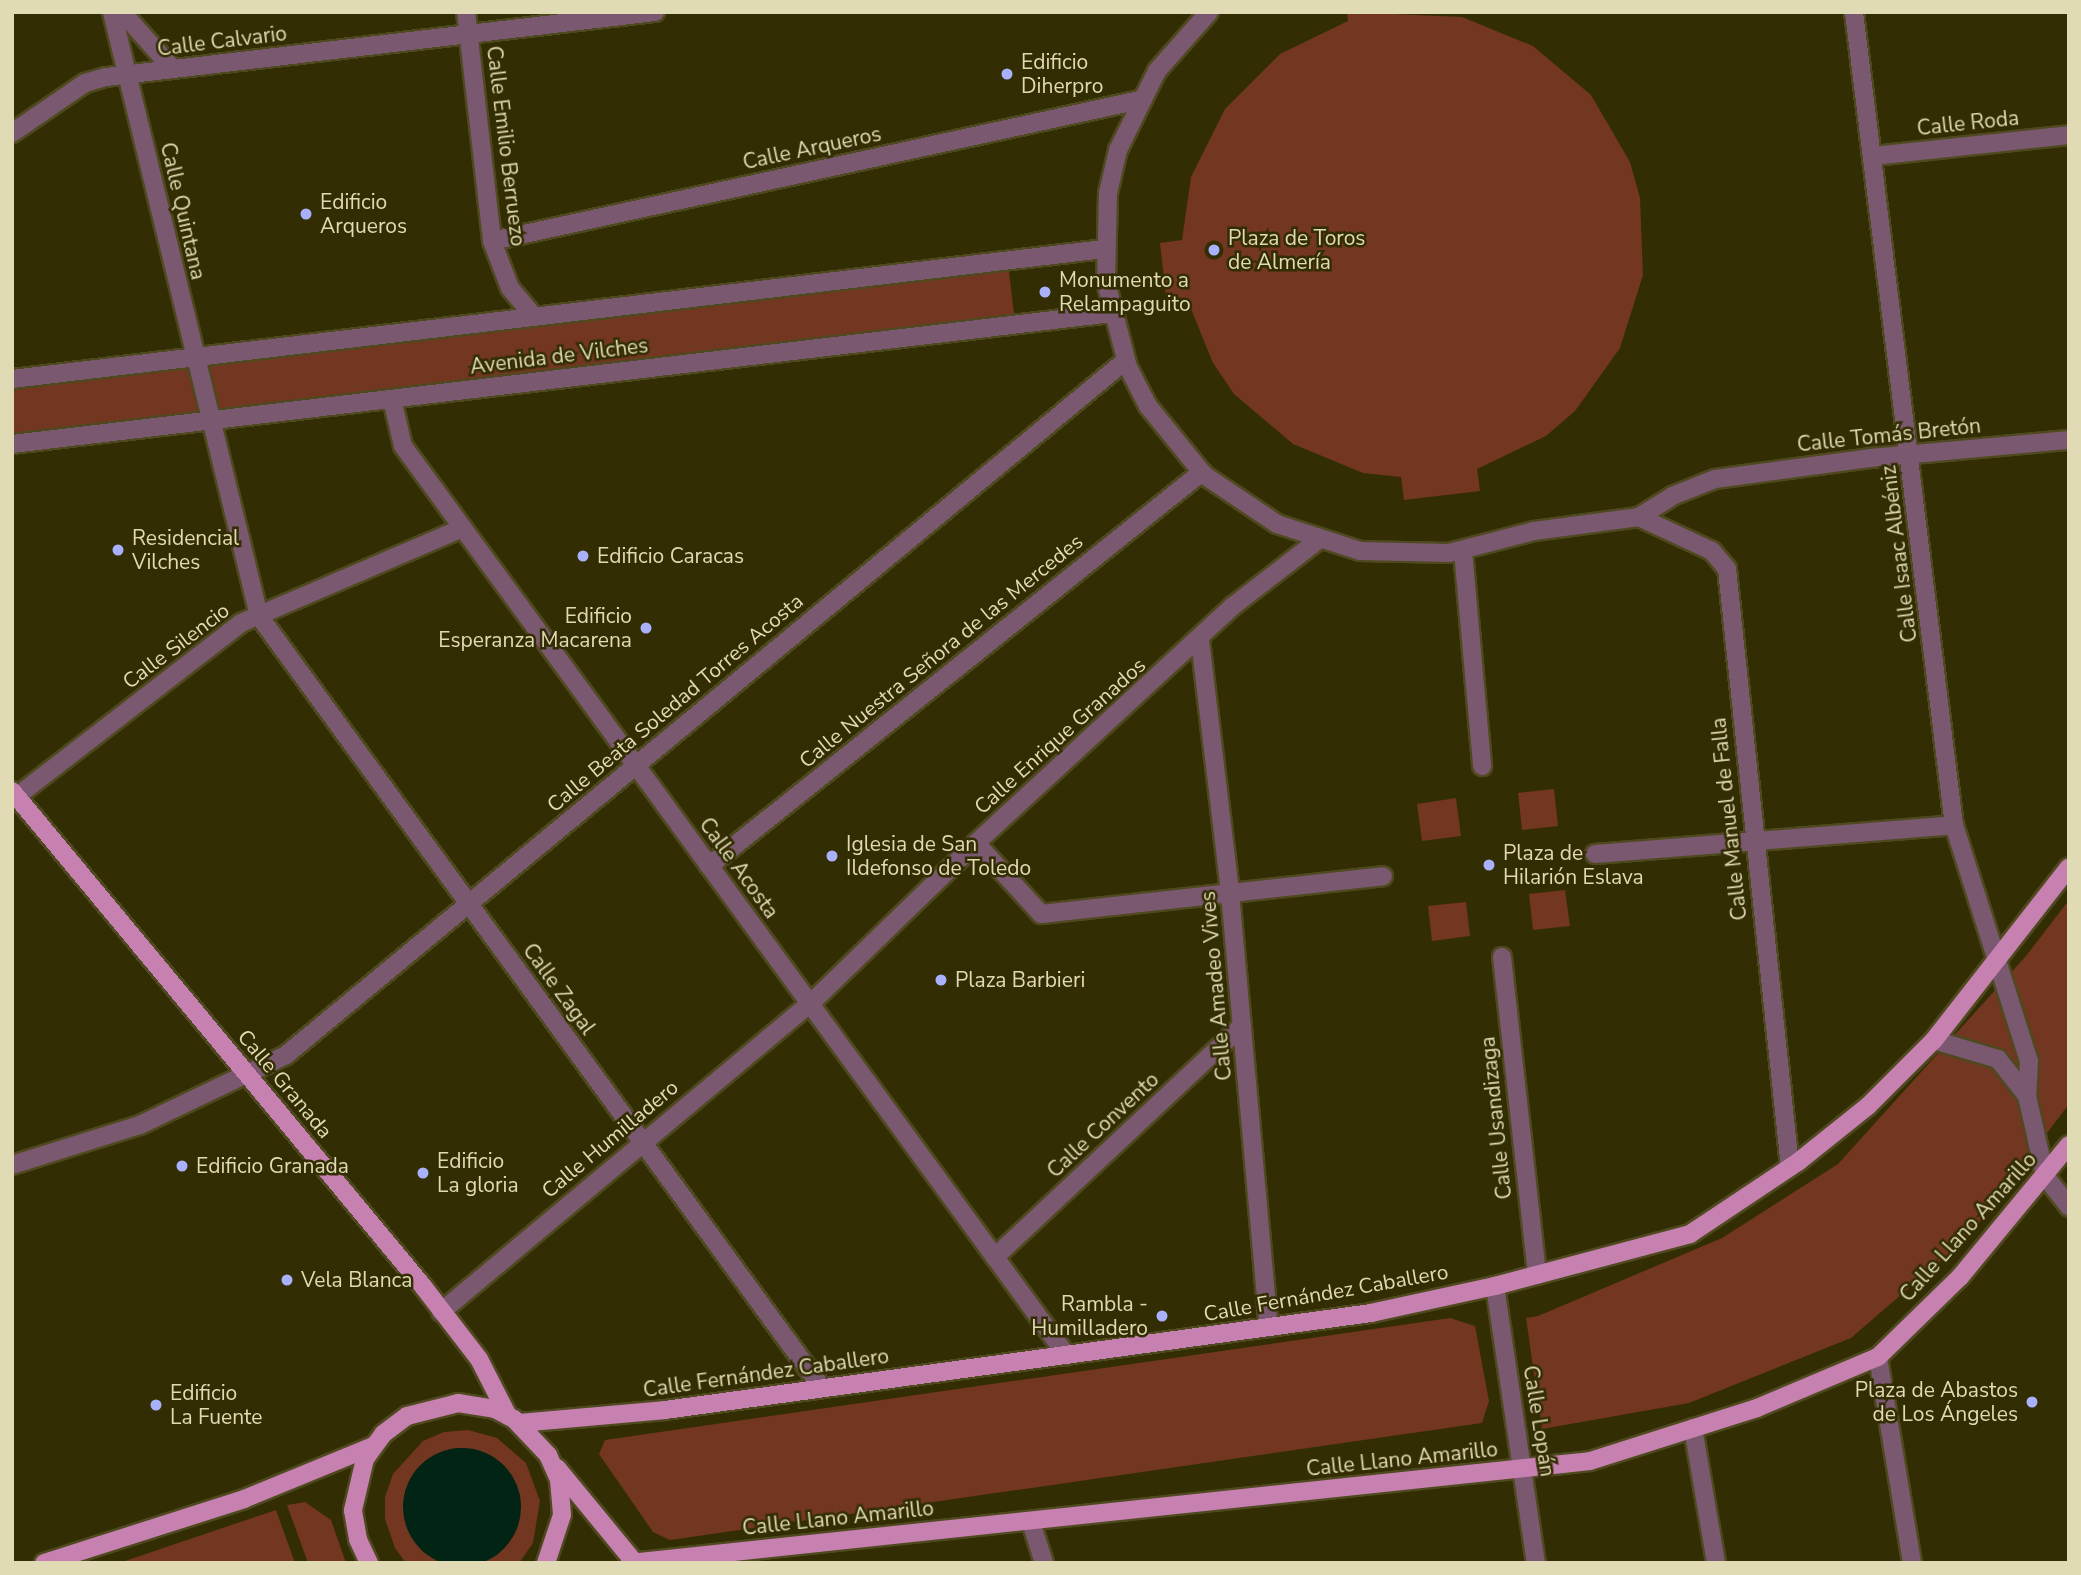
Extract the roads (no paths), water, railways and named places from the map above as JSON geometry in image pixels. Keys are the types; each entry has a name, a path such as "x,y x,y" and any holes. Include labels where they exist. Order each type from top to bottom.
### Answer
{"main road":[{"name":"Calle Granada","path":"14,796 248,1075 441,1312 479,1359 514,1420 551,1460"},
{"name":"Calle Fernández Caballero","path":"514,1420 822,1388 1371,1313 1495,1286 1690,1234 1790,1167 1868,1106 1934,1040 2069,867"},
{"name":"Calle Llano Amarillo","path":"633,1562 1590,1461 1757,1408 1878,1357 1960,1277 2069,1145"},
{"path":"369,1563 356,1532 353,1502 359,1472 373,1446 400,1420 435,1405 473,1404 514,1420"},
{"path":"44,1563 244,1499 373,1446"},
{"path":"551,1460 633,1562"},
{"path":"546,1563 562,1515 559,1480 551,1460"}],"street":[{"name":"Calle Quintana","path":"112,12 194,357 212,420"},
{"path":"122,12 173,69"},
{"name":"Calle Emilio Berruezo","path":"466,12 492,241 510,288 534,317"},
{"name":"Calle Calvario","path":"12,133 85,83 173,69 655,12"},
{"path":"1209,12 1157,71 1140,100 1118,150 1108,193 1104,249 1112,313 1126,360 1148,406 1202,472 1238,502 1317,541 1405,555 1463,551 1534,531 1639,517"},
{"name":"Calle Isaac Albéniz","path":"1854,12 1954,825 2029,1061 2027,1096"},
{"name":"Calle Arqueros","path":"492,241 1140,100"},
{"name":"Calle Roda","path":"1873,156 2069,135"},
{"name":"Avenida de Vilches","path":"12,379 1104,249"},
{"name":"Avenida de Vilches","path":"12,444 1112,313"},
{"name":"Calle Beata Soledad Torres Acosta","path":"12,1165 140,1125 286,1055 1126,360"},
{"name":"Calle Acosta","path":"392,399 403,446 1067,1356"},
{"path":"212,420 260,616"},
{"name":"Calle Tomás Bretón","path":"1639,517 1672,496 1715,479 1910,455 2069,440"},
{"name":"Calle Nuestra Señora de las Mercedes","path":"709,866 1202,472"},
{"name":"Calle Manuel de Falla","path":"1639,517 1712,551 1727,569 1753,841 1790,1167"},
{"name":"Calle Silencio","path":"14,796 241,623 463,528"},
{"name":"Calle Enrique Granados","path":"810,1004 976,843 1200,640 1233,606 1317,541"},
{"path":"1463,551 1482,766"},
{"name":"Calle Zagal","path":"260,616 822,1388"},
{"name":"Calle Amadeo Vives","path":"1200,640 1230,893 1269,1328"},
{"path":"1595,854 1954,825"},
{"path":"976,843 1041,914 1383,876"},
{"name":"Calle Usandizaga","path":"1502,957 1537,1275"},
{"name":"Calle Humilladero","path":"441,1312 810,1004"},
{"name":"Calle Convento","path":"995,1257 1242,1026"},
{"path":"1934,1040 1998,1059 2027,1096 2045,1176 2069,1207"},
{"name":"Calle Lopán","path":"1495,1286 1536,1563"},
{"path":"1878,1357 1912,1563"},
{"path":"1693,1428 1716,1563"},
{"path":"1031,1522 1044,1563"}],"place":[{"name":"Edificio Diherpro","path":"1007,74"},
{"name":"Edificio Arqueros","path":"306,214"},
{"name":"Plaza de Toros de Almería","path":"1214,250"},
{"name":"Monumento a Relampaguito","path":"1045,292"},
{"name":"Residencial Vilches","path":"118,550"},
{"name":"Edificio Caracas","path":"583,556"},
{"name":"Edificio Esperanza Macarena","path":"646,628"},
{"name":"Iglesia de San Ildefonso de Toledo","path":"832,856"},
{"name":"Plaza de Hilarión Eslava","path":"1489,865"},
{"name":"Plaza Barbieri","path":"941,980"},
{"name":"Edificio Granada","path":"182,1166"},
{"name":"Edificio La gloria","path":"423,1173"},
{"name":"Vela Blanca","path":"287,1280"},
{"name":"Rambla - Humilladero","path":"1162,1316"},
{"name":"Plaza de Abastos de Los Ángeles","path":"2032,1402"},
{"name":"Edificio La Fuente","path":"156,1405"}]}
